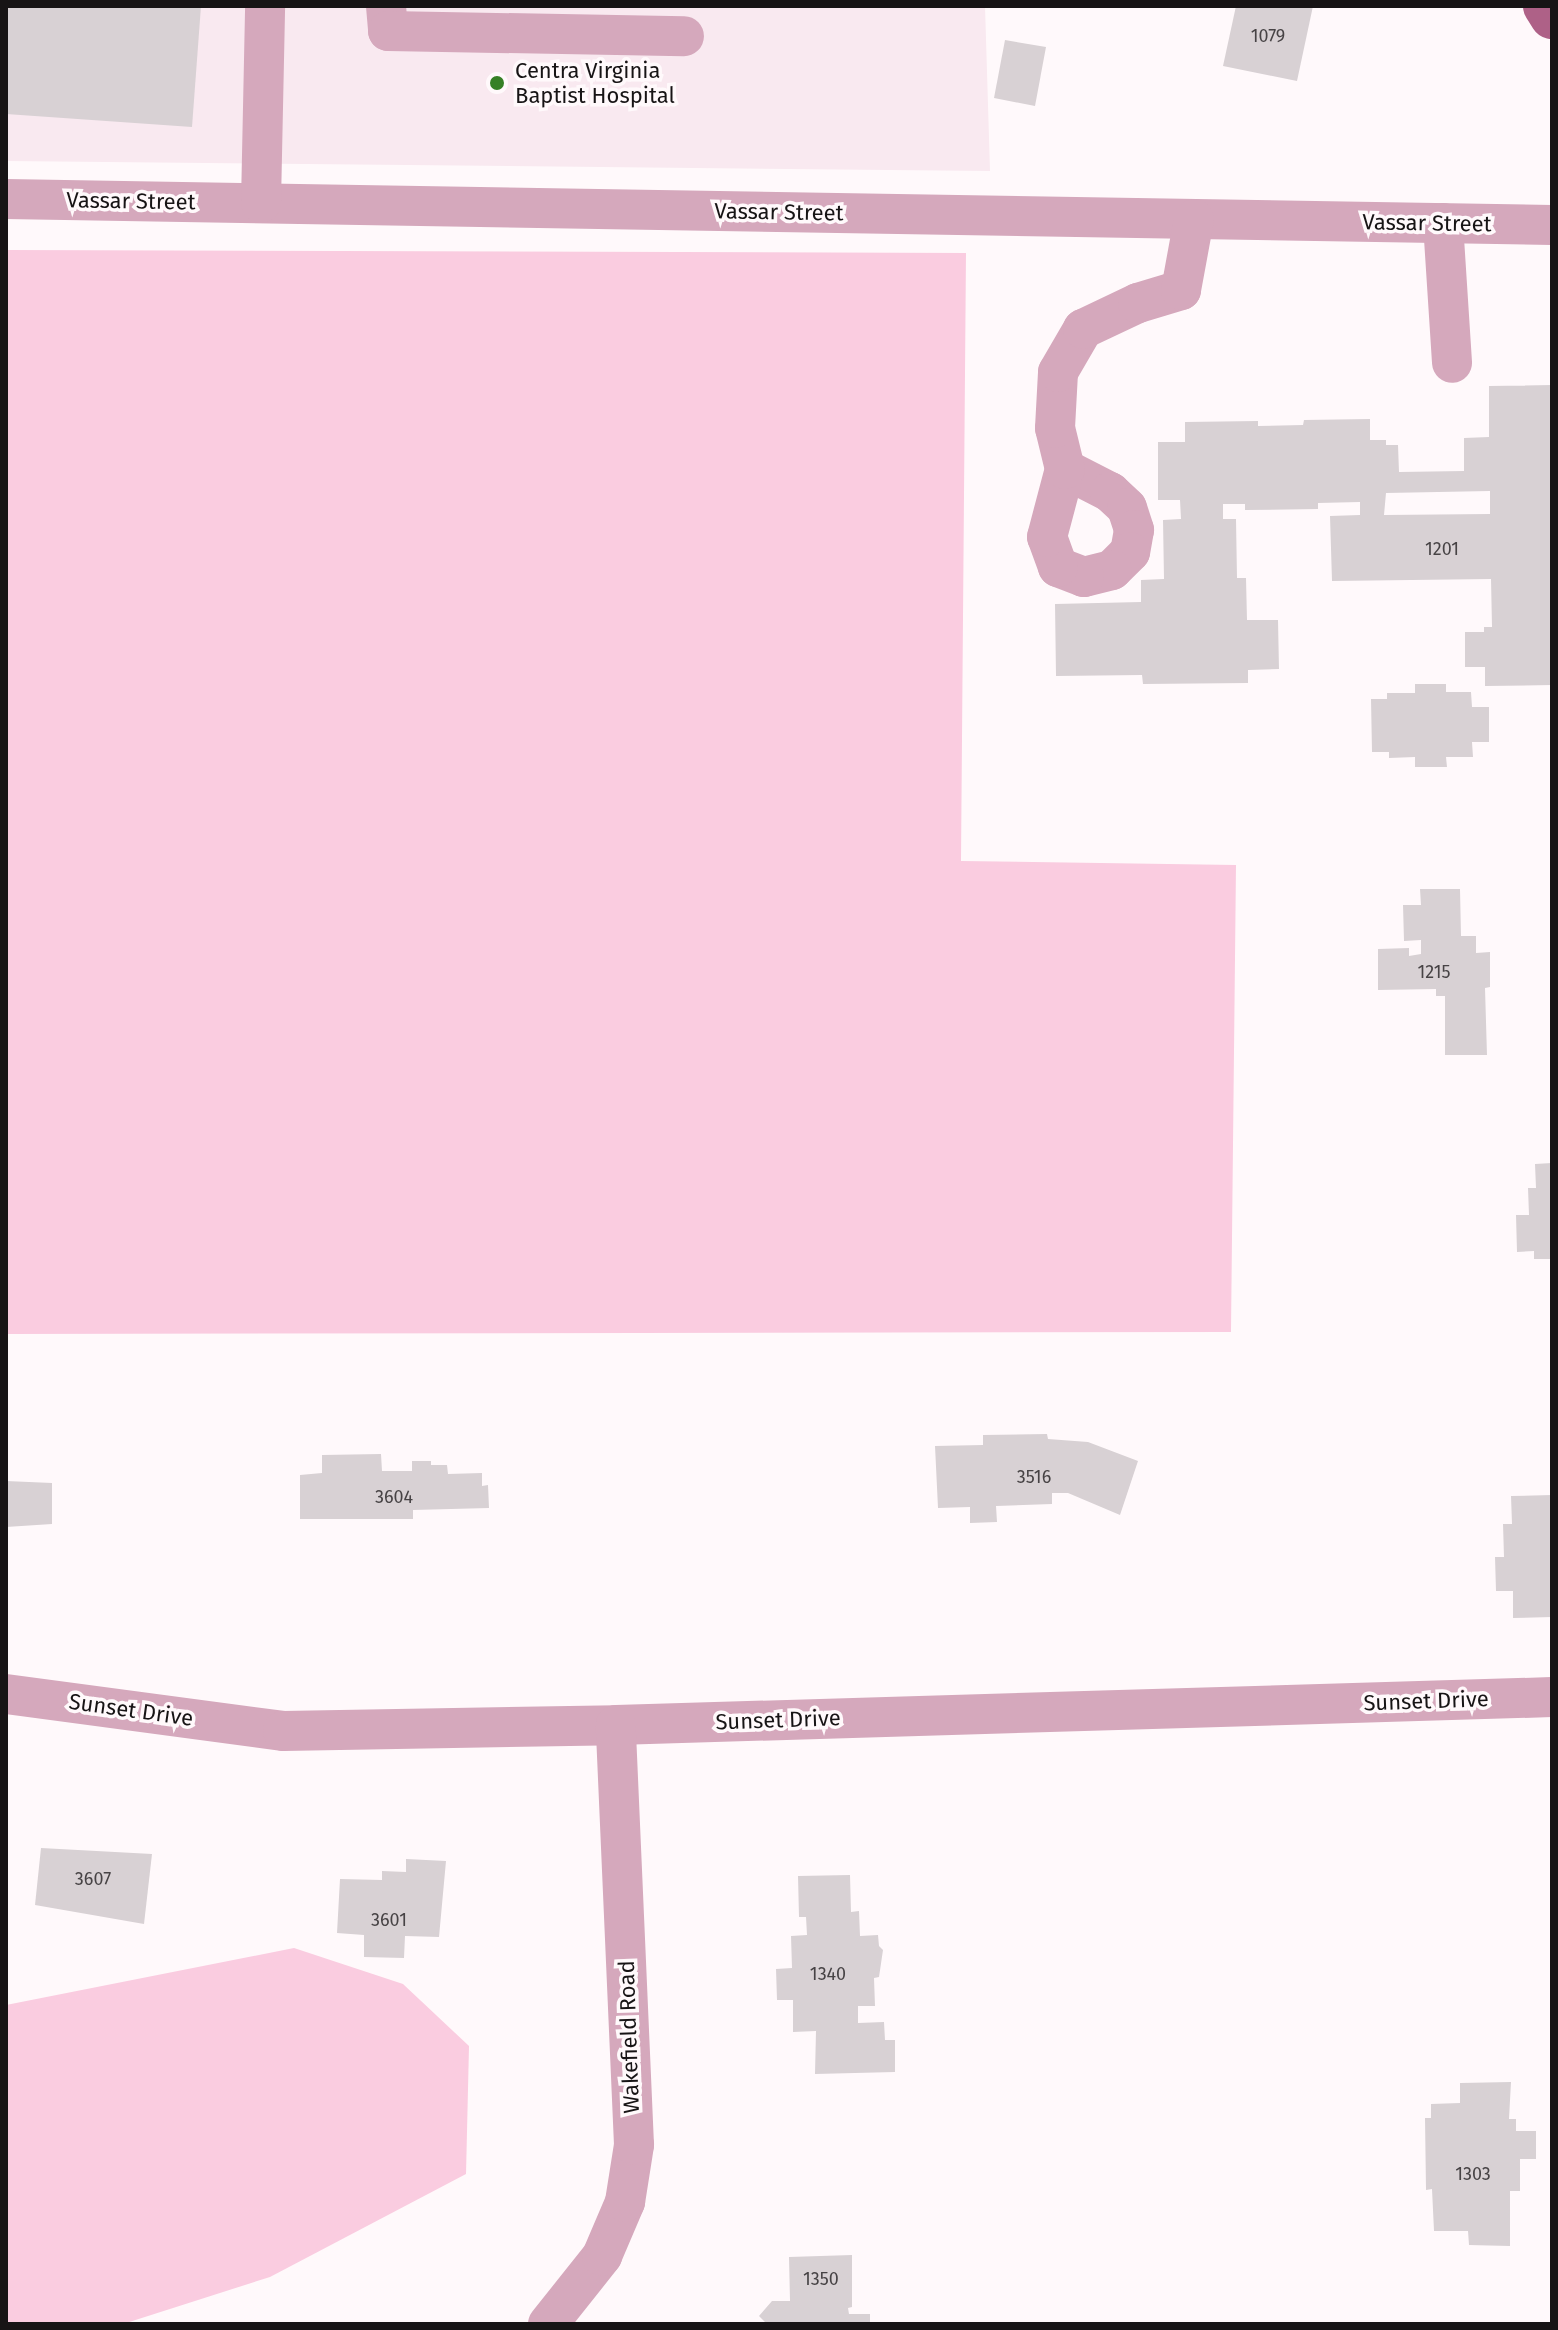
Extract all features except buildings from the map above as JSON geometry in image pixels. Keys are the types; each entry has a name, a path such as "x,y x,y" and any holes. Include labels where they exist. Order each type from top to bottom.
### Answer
{"main road":[{"path":"1545,6 1552,17"}],"street":[{"path":"261,203 265,6"},
{"path":"386,6 388,31 684,36"},
{"name":"Vassar Street","path":"6,199 1552,225"},
{"path":"1065,469 1055,428 1058,372 1083,329 1138,303 1181,290 1194,219"},
{"path":"1443,223 1452,363"},
{"name":"Sunset Drive","path":"6,1694 283,1731 616,1725 1552,1697"},
{"name":"Wakefield Road","path":"548,2324 602,2256 625,2202 634,2145 616,1725"}],"shaded area":[{"name":"Centra Virginia Baptist Hospital","path":"6,6 985,6 990,171 6,161"},
{"path":"6,250 966,253 961,861 1236,865 1231,1332 6,1334"},
{"path":"294,1948 403,1984 469,2046 466,2174 270,2277 123,2324 6,2324 6,2005"}],"place":[{"name":"Centra Virginia Baptist Hospital","path":"497,83"}]}
